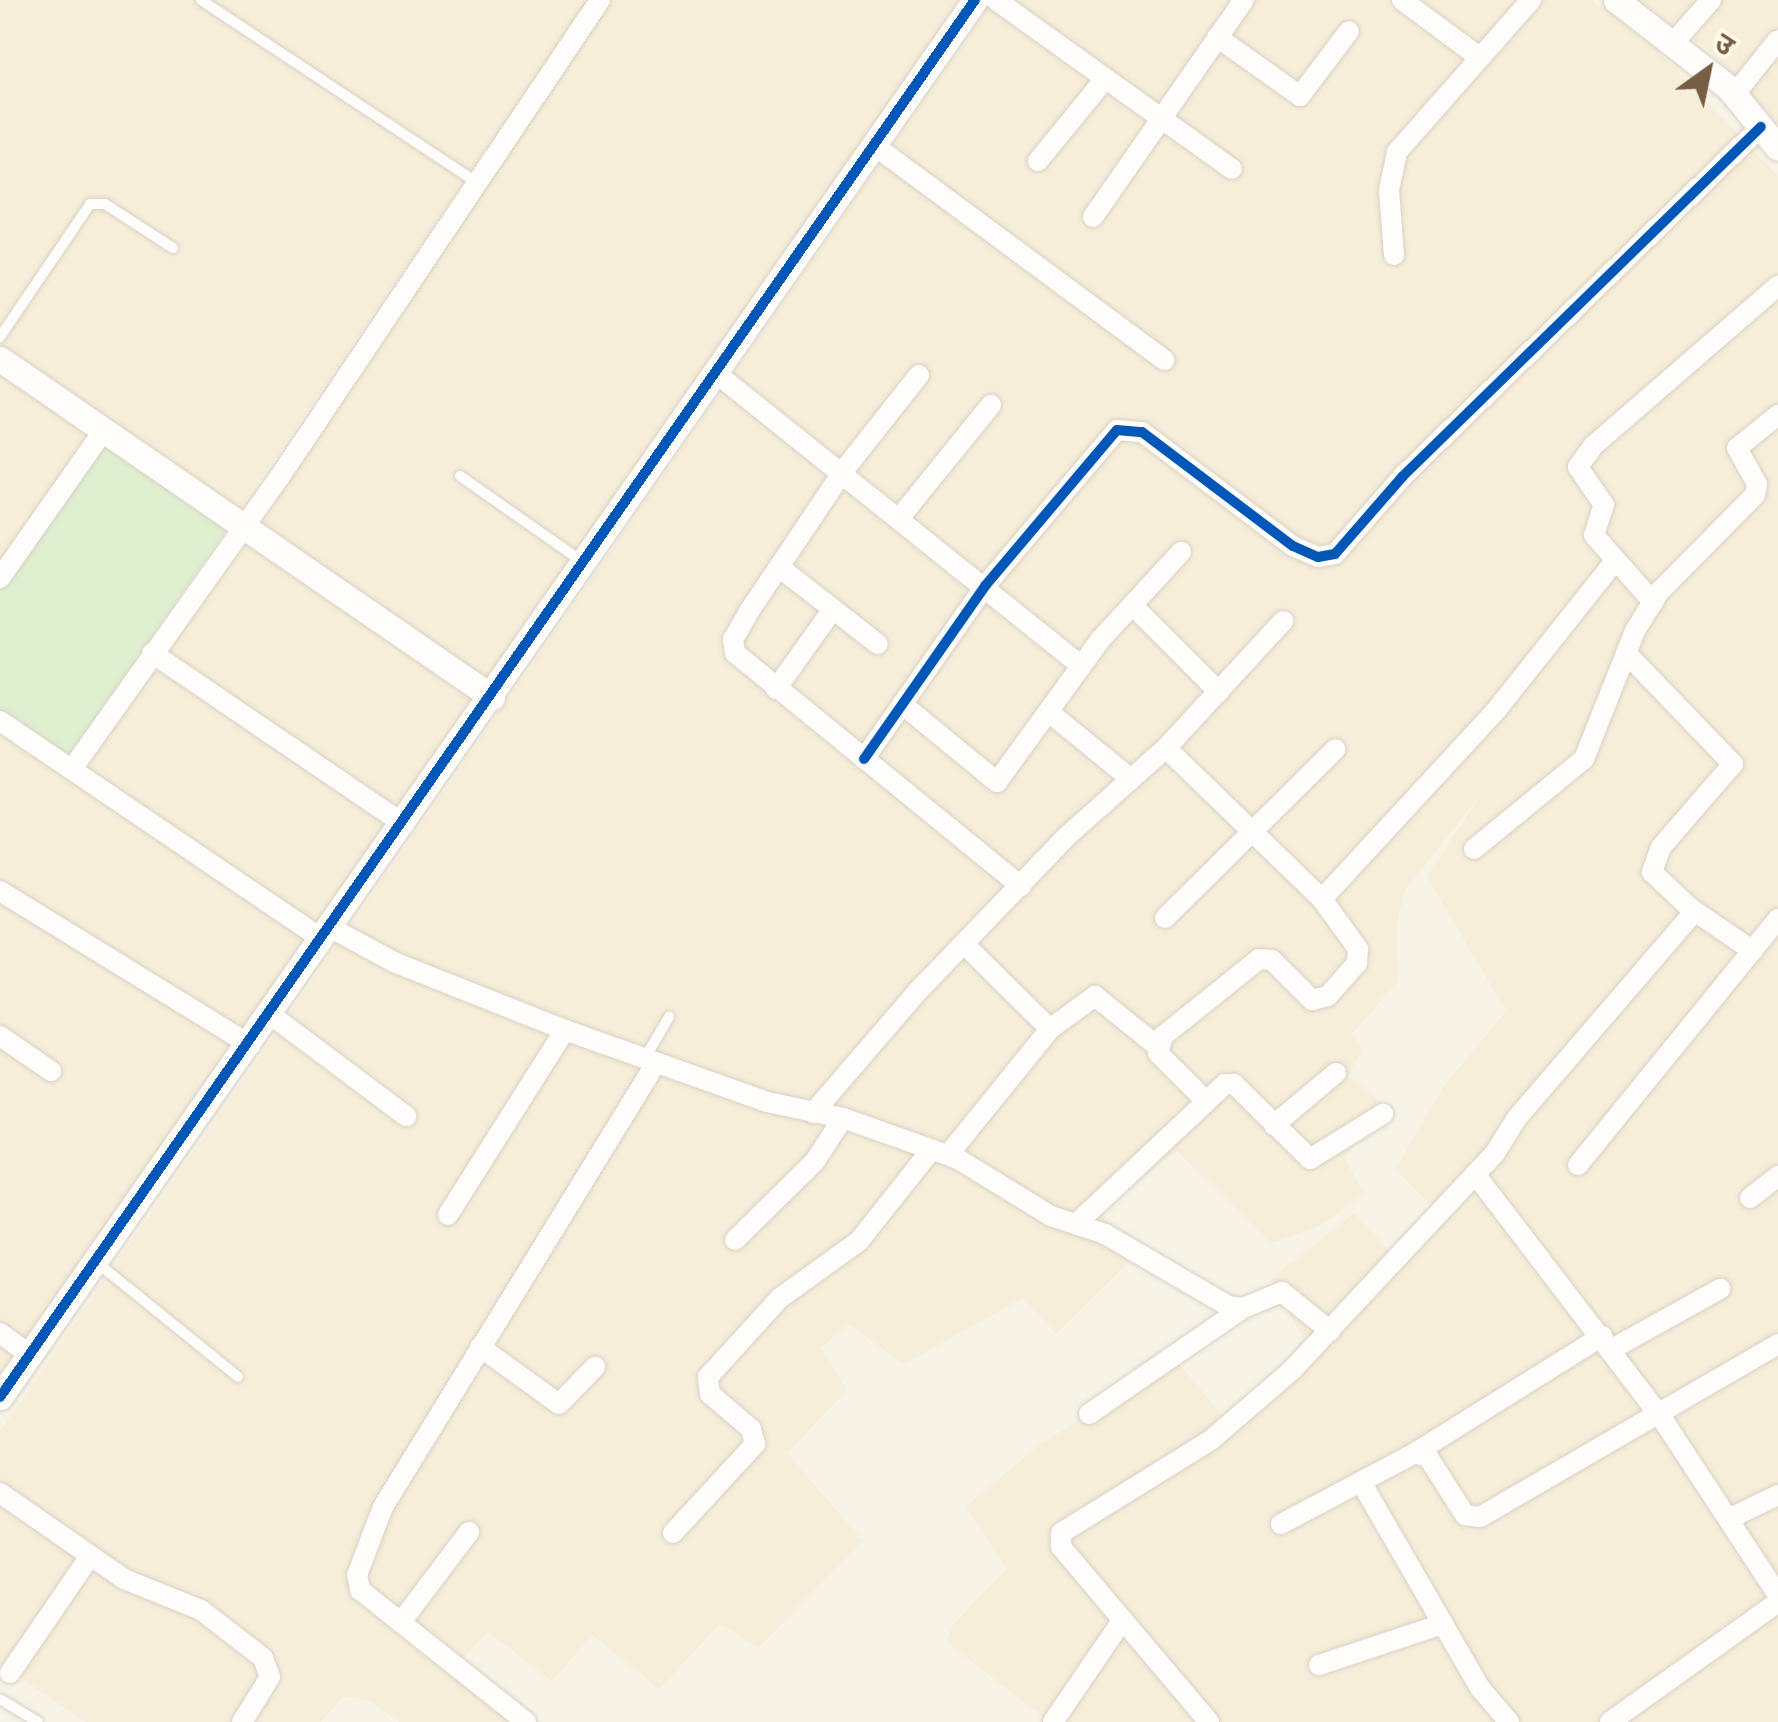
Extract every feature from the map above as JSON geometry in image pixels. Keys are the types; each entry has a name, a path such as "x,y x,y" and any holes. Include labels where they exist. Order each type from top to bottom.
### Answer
{"street":[{"path":"0,1396 250,1046 976,0"},
{"path":"996,0 1158,120 1232,169"},
{"path":"1093,217 1244,0"},
{"path":"1402,0 1479,57"},
{"path":"1394,255 1389,190 1396,152 1531,0"},
{"path":"1616,0 1734,95 1778,148"},
{"path":"1673,43 1710,0"},
{"path":"72,769 478,184 592,3"},
{"path":"1216,37 1300,96 1349,31"},
{"path":"1734,95 1778,40"},
{"path":"1038,161 1104,80"},
{"path":"864,759 985,586 1126,426 1293,546 1318,557 1336,554 1402,476 1761,127"},
{"path":"875,146 1164,360"},
{"path":"1653,602 1594,535 1604,505 1581,474 1582,458 1778,286"},
{"path":"0,359 245,522 492,698"},
{"path":"717,374 844,470 1081,666"},
{"path":"919,375 844,470 732,639 735,653 1020,886"},
{"path":"901,516 992,405"},
{"path":"1474,849 1584,759 1653,602 1755,495 1757,484 1737,448 1778,416"},
{"path":"0,578 104,430"},
{"path":"902,704 997,782 1081,666 1181,552"},
{"path":"1322,899 1498,708 1615,561"},
{"path":"779,566 878,644"},
{"path":"1132,605 1219,692"},
{"path":"776,688 833,610"},
{"path":"814,1114 1020,886 1166,748 1283,621"},
{"path":"152,654 404,824"},
{"path":"1627,654 1733,764 1653,863 1655,878 1695,911 1754,950"},
{"path":"1049,712 1132,779"},
{"path":"0,721 327,934 650,1061 814,1114 843,1118 940,1152 1242,1308"},
{"path":"1158,1046 1250,962 1272,960 1312,1000 1328,996 1357,963 1358,948 1322,899 1254,829 1166,748"},
{"path":"1165,918 1336,749"},
{"path":"0,891 250,1046"},
{"path":"1208,1722 1061,1546 1061,1533 1211,1440 1330,1332 1475,1174 1695,911"},
{"path":"1578,1165 1778,918"},
{"path":"965,945 1050,1029"},
{"path":"673,1533 755,1444 752,1429 710,1394 708,1377 780,1298 859,1242 1050,1029 1096,996 1158,1046 1204,1099"},
{"path":"271,1015 406,1116"},
{"path":"448,1215 564,1030"},
{"path":"0,1036 51,1071"},
{"path":"526,1722 360,1590 362,1555 383,1507 650,1061"},
{"path":"1274,1125 1336,1073"},
{"path":"1076,1224 1204,1099 1234,1084 1310,1159 1383,1114"},
{"path":"735,1240 815,1160 843,1118"},
{"path":"1475,1174 1661,1417 1778,1599 1610,1722"},
{"path":"1750,1198 1778,1176"},
{"path":"1282,1524 1415,1453 1607,1342 1720,1288"},
{"path":"1089,1414 1242,1308 1282,1292 1330,1332"},
{"path":"0,1333 29,1354"},
{"path":"1415,1453 1428,1458 1466,1515 1480,1517 1661,1417 1778,1344"},
{"path":"480,1347 559,1404 594,1367"},
{"path":"1361,1482 1480,1688 1509,1722"},
{"path":"0,1493 150,1594 201,1610 263,1658 270,1677 242,1722"},
{"path":"1728,1519 1778,1496"},
{"path":"400,1622 470,1532"},
{"path":"10,1673 90,1556"},
{"path":"1053,1722 1122,1622"},
{"path":"1320,1665 1443,1624"}],"lane":[{"path":"201,0 478,184"},
{"path":"0,337 90,204 105,204 173,248"},
{"path":"460,476 585,564"},
{"path":"650,1061 668,1018"},
{"path":"94,1261 238,1376"},
{"path":"0,1698 38,1722"}],"shaded area":[{"path":"0,0 589,0 240,509 0,571"},
{"path":"606,0 961,0 321,921 310,921 85,767"},
{"path":"993,0 1592,0 1647,39 1778,176 1778,1722 1049,1722 947,1642 952,1626 1006,1569 966,1506 1042,1443 1176,1360 1234,1429 1311,1353 1270,1280 1354,1213 1399,1262 1440,1215 1395,1169 1444,1086 1506,1011 1427,877 1479,797 1405,890 1397,923 1398,981 1352,1034 1362,1051 1349,1076 1387,1107 1344,1158 1365,1193 1320,1226 1271,1243 1177,1151 1101,1208 1129,1262 1056,1334 1023,1298 904,1364 848,1324 821,1348 847,1390 787,1453 863,1541 758,1648 720,1624 659,1689 592,1635 552,1681 488,1632 456,1664 524,1722 399,1722 367,1700 344,1696 321,1722 86,1722 0,1664 0,1431"},
{"path":"1633,0 1778,0 1778,123 1710,51"},
{"path":"0,735 312,943 0,1373"}],"green space":[{"path":"102,442 228,528 68,757 0,712 0,590"}],"cycle path":[{"path":"0,1397 975,0"},
{"path":"864,759 985,586 1117,430 1142,432 1293,546 1318,557 1335,554 1403,476 1761,127"}]}
